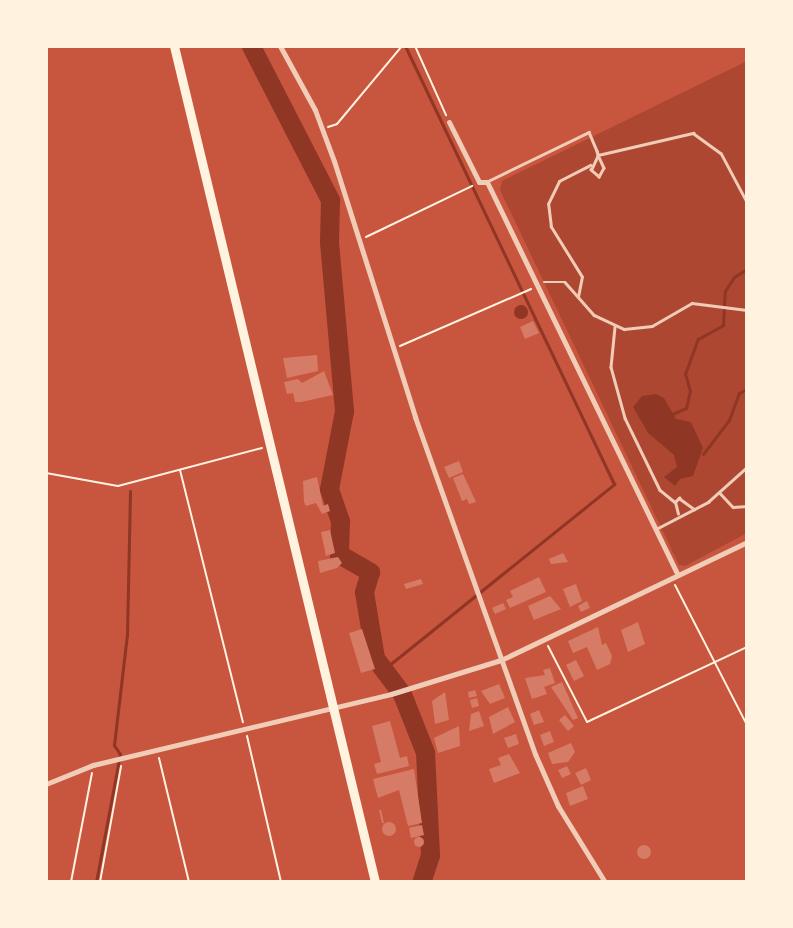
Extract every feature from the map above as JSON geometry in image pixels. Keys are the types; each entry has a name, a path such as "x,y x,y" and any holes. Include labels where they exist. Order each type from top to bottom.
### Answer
{"highway":[{"path":"174,46 269,446 335,708 375,882"}],"street":[{"path":"280,46 322,129 392,349 501,660 549,788 605,882"},
{"path":"449,122 479,182 486,182 538,286 654,530 678,575"},
{"path":"46,784 93,765 335,708 501,660 747,542"}],"lane":[{"path":"486,182 589,132 598,155 602,175 592,174 591,164"},
{"path":"578,297 582,277 551,228 548,204 559,181 591,164 598,155 693,133 721,152 747,202"},
{"path":"544,282 565,282 594,315 615,327 647,328 684,306 702,302 747,310"},
{"path":"615,327 610,367 625,418 660,490 674,502 678,514"},
{"path":"654,530 678,514 694,509 719,492 747,467"},
{"path":"719,492 733,507 747,506"},
{"path":"674,502 684,498 694,509"}],"path":[{"path":"322,129 337,124 402,46"},
{"path":"415,46 449,122"},
{"path":"358,241 479,182"},
{"path":"392,349 538,286"},
{"path":"46,473 118,486 269,446"},
{"path":"180,470 281,882"},
{"path":"671,578 717,661 747,725"},
{"path":"544,639 587,722 747,647"},
{"path":"157,750 189,882"},
{"path":"100,882 123,759"},
{"path":"70,882 93,765"}],"shaded area":[{"path":"747,61 747,533 685,566 679,565 500,190 502,181"},
{"path":"521,305 526,307 528,312 526,317 521,319 516,317 514,312 516,307"},
{"path":"656,394 664,398 676,419 691,422 703,448 693,476 680,479 675,486 664,477 677,467 674,455 648,433 633,407 642,396"}],"building":[{"path":"533,321 539,333 525,339 520,327"},
{"path":"317,355 318,371 287,378 283,358"},
{"path":"324,371 333,395 295,402 293,393 287,394 284,382 298,379 302,383"},
{"path":"459,461 463,472 449,478 444,467"},
{"path":"463,474 476,502 469,504 467,499 462,501 453,478"},
{"path":"317,477 323,506 328,504 330,511 322,514 316,503 306,506 304,502 303,481"},
{"path":"330,530 335,553 326,556 321,532"},
{"path":"563,553 568,562 551,564 549,559"},
{"path":"338,557 342,563 337,568 320,573 318,561"},
{"path":"539,577 546,592 510,608 506,600 513,597 510,591"},
{"path":"421,579 423,584 406,589 404,584"},
{"path":"576,584 582,601 570,607 563,589"},
{"path":"550,596 561,609 534,620 528,606"},
{"path":"587,601 590,608 581,612 578,606"},
{"path":"503,603 506,609 495,614 492,608"},
{"path":"638,622 645,644 628,652 621,630"},
{"path":"598,627 602,645 606,643 612,656 610,664 597,670 587,647 573,653 568,641"},
{"path":"362,629 375,669 361,673 349,633"},
{"path":"576,660 584,676 574,681 566,665"},
{"path":"550,668 555,683 544,687 547,694 532,699 525,678 545,675 543,670"},
{"path":"562,682 578,718 573,720 551,687"},
{"path":"499,684 505,698 490,704 481,691"},
{"path":"475,690 477,696 469,698 468,692"},
{"path":"445,692 449,720 435,724 432,701"},
{"path":"477,698 479,706 472,708 470,700"},
{"path":"508,707 515,722 493,734 489,717"},
{"path":"539,710 544,722 534,725 530,714"},
{"path":"479,711 484,726 469,731 471,714"},
{"path":"565,715 574,726 568,731 559,720"},
{"path":"390,721 400,758 407,756 409,766 377,774 374,764 381,762 372,726"},
{"path":"459,726 460,746 438,753 434,738"},
{"path":"550,731 554,742 544,746 540,735"},
{"path":"516,734 519,744 508,748 504,738"},
{"path":"571,743 575,752 568,762 552,764 548,753"},
{"path":"509,754 520,773 494,783 489,769 501,765 498,758"},
{"path":"567,766 571,774 562,778 558,770"},
{"path":"586,768 591,780 581,785 575,773"},
{"path":"414,769 422,823 408,826 399,790 378,798 373,779"},
{"path":"583,786 588,799 570,806 566,793"},
{"path":"379,810 381,810 384,823 382,823"},
{"path":"389,822 394,824 396,829 394,834 389,836 384,834 382,829 384,824"},
{"path":"422,825 424,835 411,838 409,828"},
{"path":"419,837 424,842 419,847 414,842"},
{"path":"641,845 647,845 651,852 647,859 641,859 637,855 637,849"}],"waterway":[{"path":"251,46 330,200 329,242 344,411 329,489 340,521 339,554 370,572 364,592 375,658 402,694 425,752 430,855 421,882"},
{"path":"383,670 614,484 405,46"},
{"path":"672,414 686,408 690,391 685,374 698,339 723,325 725,291 734,277 747,269"},
{"path":"703,454 729,420 739,393 747,389"},
{"path":"96,882 120,754 114,745 127,635 130,491"}]}
